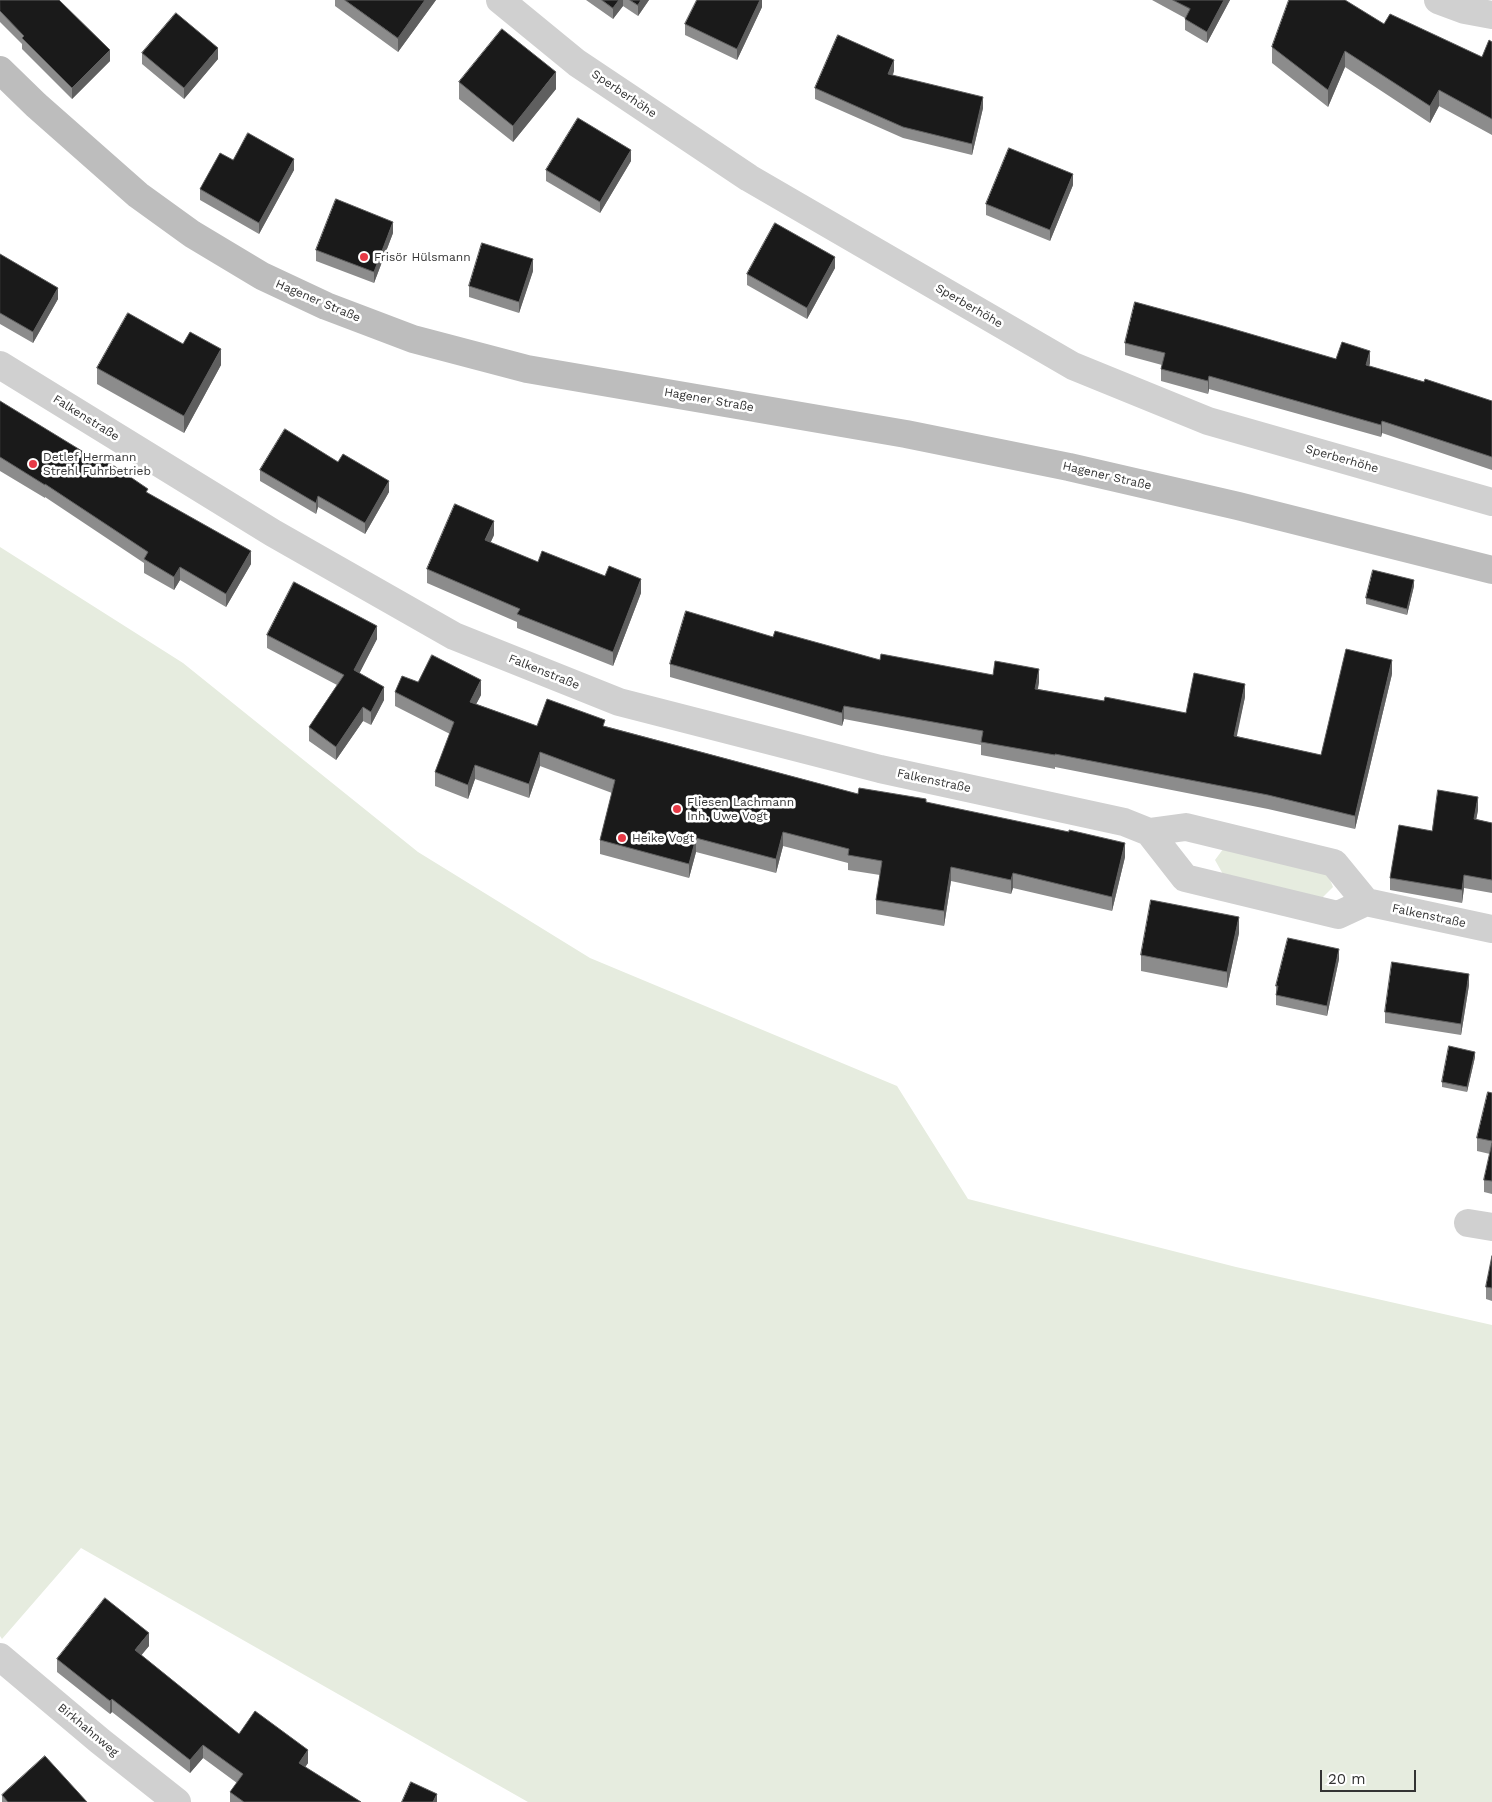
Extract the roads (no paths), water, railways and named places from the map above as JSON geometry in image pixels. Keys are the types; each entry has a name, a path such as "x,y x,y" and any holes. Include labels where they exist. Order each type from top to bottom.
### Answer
{"main road":[{"name":"Hagener Straße","path":"0,70 36,105 138,196 192,234 262,276 326,306 413,340 527,369 906,434 1070,467 1238,506 1492,570"}],"street":[{"name":"Sperberhöhe","path":"500,0 577,63 749,178 1073,366 1208,421 1492,502"},
{"path":"1438,0 1465,10 1492,15"},
{"name":"Falkenstraße","path":"0,365 273,533 463,640 619,702 880,770 1124,822 1149,832 1186,827 1334,863 1366,902 1492,929"},
{"path":"1149,832 1185,878 1338,915 1366,902"},
{"name":"Birkhahnweg","path":"0,1657 100,1741 177,1802"}],"place":[{"name":"Frisör Hülsmann","path":"364,257"},
{"name":"Detlef Hermann Strehl Fuhrbetrieb","path":"33,464"},
{"name":"Fliesen Lachmann Inh. Uwe Vogt","path":"677,809"},
{"name":"Heike Vogt","path":"622,838"}]}
